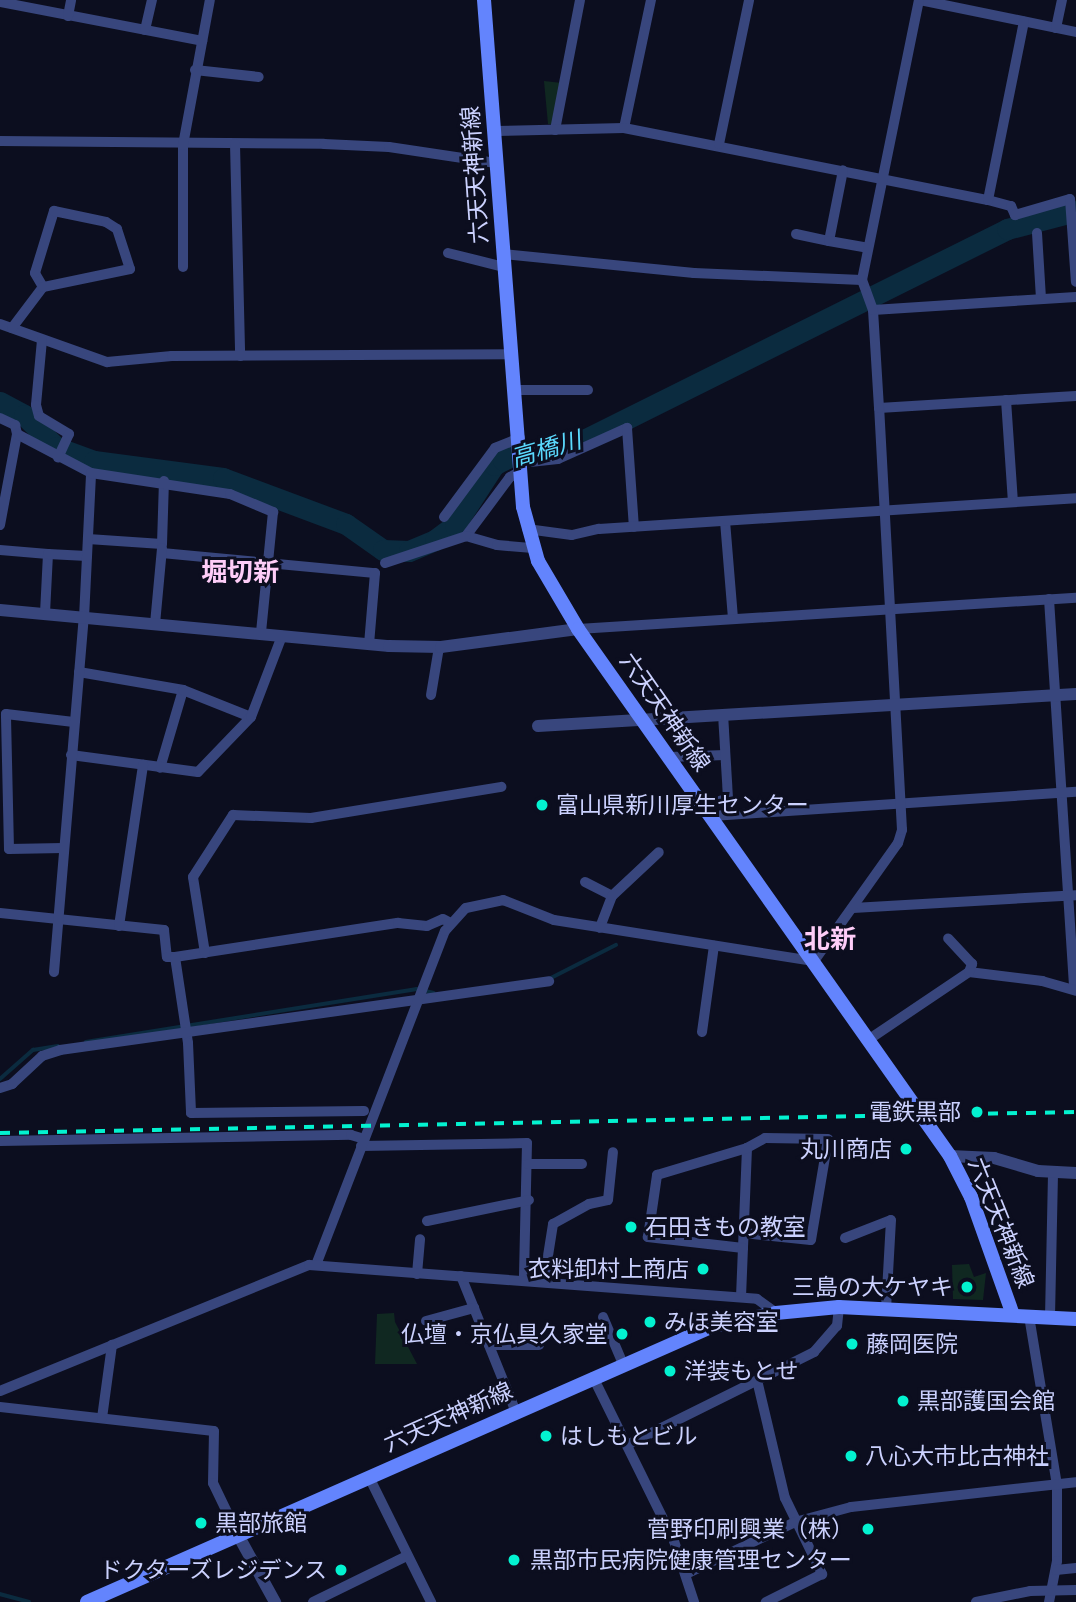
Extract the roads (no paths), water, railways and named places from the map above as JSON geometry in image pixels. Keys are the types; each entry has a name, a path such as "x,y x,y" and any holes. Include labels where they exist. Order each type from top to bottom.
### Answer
{"main road":[{"name":"六天天神新線","path":"87,1602 713,1326 776,1313 839,1307 1013,1315 971,1197 950,1156 578,629 546,579 533,548 523,507 484,0"},
{"path":"1013,1315 1076,1319"}],"street":[{"path":"68,16 71,0"},
{"path":"145,30 152,0"},
{"path":"183,267 183,145 195,70 211,0"},
{"path":"555,130 580,0"},
{"path":"624,128 651,0"},
{"path":"719,144 749,0"},
{"path":"316,1265 419,998 451,923 466,908 503,900 554,920 814,961 898,843 900,802 886,510 873,310 862,279 880,178 919,0 1076,32"},
{"path":"1056,28 1062,0"},
{"path":"2,2 202,41"},
{"path":"988,200 1024,22"},
{"path":"195,70 260,77"},
{"path":"494,131 624,128 719,144 988,200 1011,206 1015,215 1070,200 1076,282"},
{"path":"0,141 389,147 496,163"},
{"path":"235,144 240,356"},
{"path":"829,241 843,170"},
{"path":"12,328 43,287 130,269 117,229 106,222 54,211 35,273 43,287"},
{"path":"1037,233 1041,299"},
{"path":"796,234 867,248"},
{"path":"448,253 504,260 694,273 862,279"},
{"path":"873,310 1076,297"},
{"path":"0,324 107,362 240,356 511,354"},
{"path":"42,340 36,405 40,416 69,434 58,458"},
{"path":"515,390 588,390"},
{"path":"879,408 1076,396"},
{"path":"1006,400 1013,502"},
{"path":"0,418 15,425 17,434 0,524"},
{"path":"466,536 509,477 521,467 558,459 627,428 634,527"},
{"path":"17,434 58,458 91,473 164,481 230,494 273,512 261,633"},
{"path":"444,516 495,448 520,441"},
{"path":"54,972 56,921 84,618 91,473"},
{"path":"155,624 162,549 164,481"},
{"path":"527,530 572,535 634,527 1076,498"},
{"path":"725,521 733,619"},
{"path":"385,563 466,536 497,545 533,548"},
{"path":"88,540 268,563 375,573 369,644"},
{"path":"0,550 87,556"},
{"path":"45,614 48,554"},
{"path":"0,610 369,644 439,647 578,629 1076,598"},
{"path":"968,972 1075,989 1072,895 1049,599"},
{"path":"71,755 198,772 251,717 282,636"},
{"path":"431,695 439,647"},
{"path":"79,672 183,690 251,717"},
{"path":"160,768 183,690"},
{"path":"538,726 1076,694"},
{"path":"63,848 9,849 6,714 74,722"},
{"path":"709,811 728,798 723,715"},
{"path":"669,757 725,755"},
{"path":"119,926 142,765"},
{"path":"205,953 193,877 233,815 310,818 501,787"},
{"path":"709,811 1076,792"},
{"path":"600,928 612,896 659,852"},
{"path":"585,882 612,896"},
{"path":"853,908 1072,895"},
{"path":"0,914 164,930 167,957 398,923 427,926 443,919 451,923"},
{"path":"868,1040 968,972 972,964 948,938"},
{"path":"702,1032 714,946"},
{"path":"175,957 187,1031 191,1113 364,1111"},
{"path":"0,1088 12,1084 42,1055 60,1050 549,981"},
{"path":"0,1141 351,1135 362,1142 527,1143 529,1200 524,1279"},
{"path":"743,1248 648,1237 657,1175 747,1148 765,1138 828,1139 811,1240 744,1233"},
{"path":"741,1297 747,1148"},
{"path":"544,1281 553,1224 589,1204 608,1200 613,1152"},
{"path":"950,1156 994,1158 1053,1173 1076,1173"},
{"path":"528,1164 582,1164"},
{"path":"1050,1317 1053,1173"},
{"path":"427,1221 529,1200"},
{"path":"845,1238 891,1220 886,1310"},
{"path":"417,1274 420,1239"},
{"path":"0,1391 316,1265 741,1297 757,1299 776,1313"},
{"path":"461,1276 516,1412"},
{"path":"627,1445 757,1380 829,1339 839,1307"},
{"path":"426,1321 474,1308"},
{"path":"1029,1316 1057,1486 1056,1570 1050,1597"},
{"path":"603,1317 623,1364"},
{"path":"102,1418 112,1345"},
{"path":"489,1345 538,1345"},
{"path":"593,1377 686,1574 694,1602"},
{"path":"757,1380 785,1498 822,1574 766,1602"},
{"path":"0,1407 214,1432 213,1483 275,1602"},
{"path":"369,1477 431,1602"},
{"path":"686,1574 795,1522 890,1500 1057,1486 1076,1482"},
{"path":"313,1602 334,1598 407,1556"},
{"path":"1056,1570 1076,1569"},
{"path":"976,1602 1030,1591 1050,1597 1076,1590"}],"waterway":[{"name":"高橋川","path":"0,402 24,415 56,447 94,461 223,478 346,524 383,550 409,551 435,540 455,525 494,465 503,460 524,451 557,449 586,439 1007,229 1076,211"},
{"path":"549,979 616,945"},
{"path":"86,1042 417,989 434,993"},
{"path":"0,1079 33,1050 58,1046"},
{"path":"0,1594 29,1602"}],"railway":[{"path":"0,1133 1076,1112"}],"place":[{"name":"富山県新川厚生センター","path":"542,805"},
{"name":"電鉄黒部","path":"977,1112"},
{"name":"丸川商店","path":"906,1149"},
{"name":"石田きもの教室","path":"631,1227"},
{"name":"衣料卸村上商店","path":"703,1269"},
{"name":"三島の大ケヤキ","path":"967,1287"},
{"name":"みほ美容室","path":"650,1322"},
{"name":"仏壇・京仏具久家堂","path":"622,1334"},
{"name":"藤岡医院","path":"852,1344"},
{"name":"洋装もとせ","path":"670,1371"},
{"name":"黒部護国会館","path":"903,1401"},
{"name":"はしもとビル","path":"546,1436"},
{"name":"八心大市比古神社","path":"851,1456"},
{"name":"黒部旅館","path":"201,1523"},
{"name":"菅野印刷興業（株）","path":"868,1529"},
{"name":"黒部市民病院健康管理センター","path":"514,1560"},
{"name":"ドクターズレジデンス","path":"341,1570"}],"district":[{"name":"堀切新","path":"240,572"},
{"name":"北新","path":"830,939"}]}
